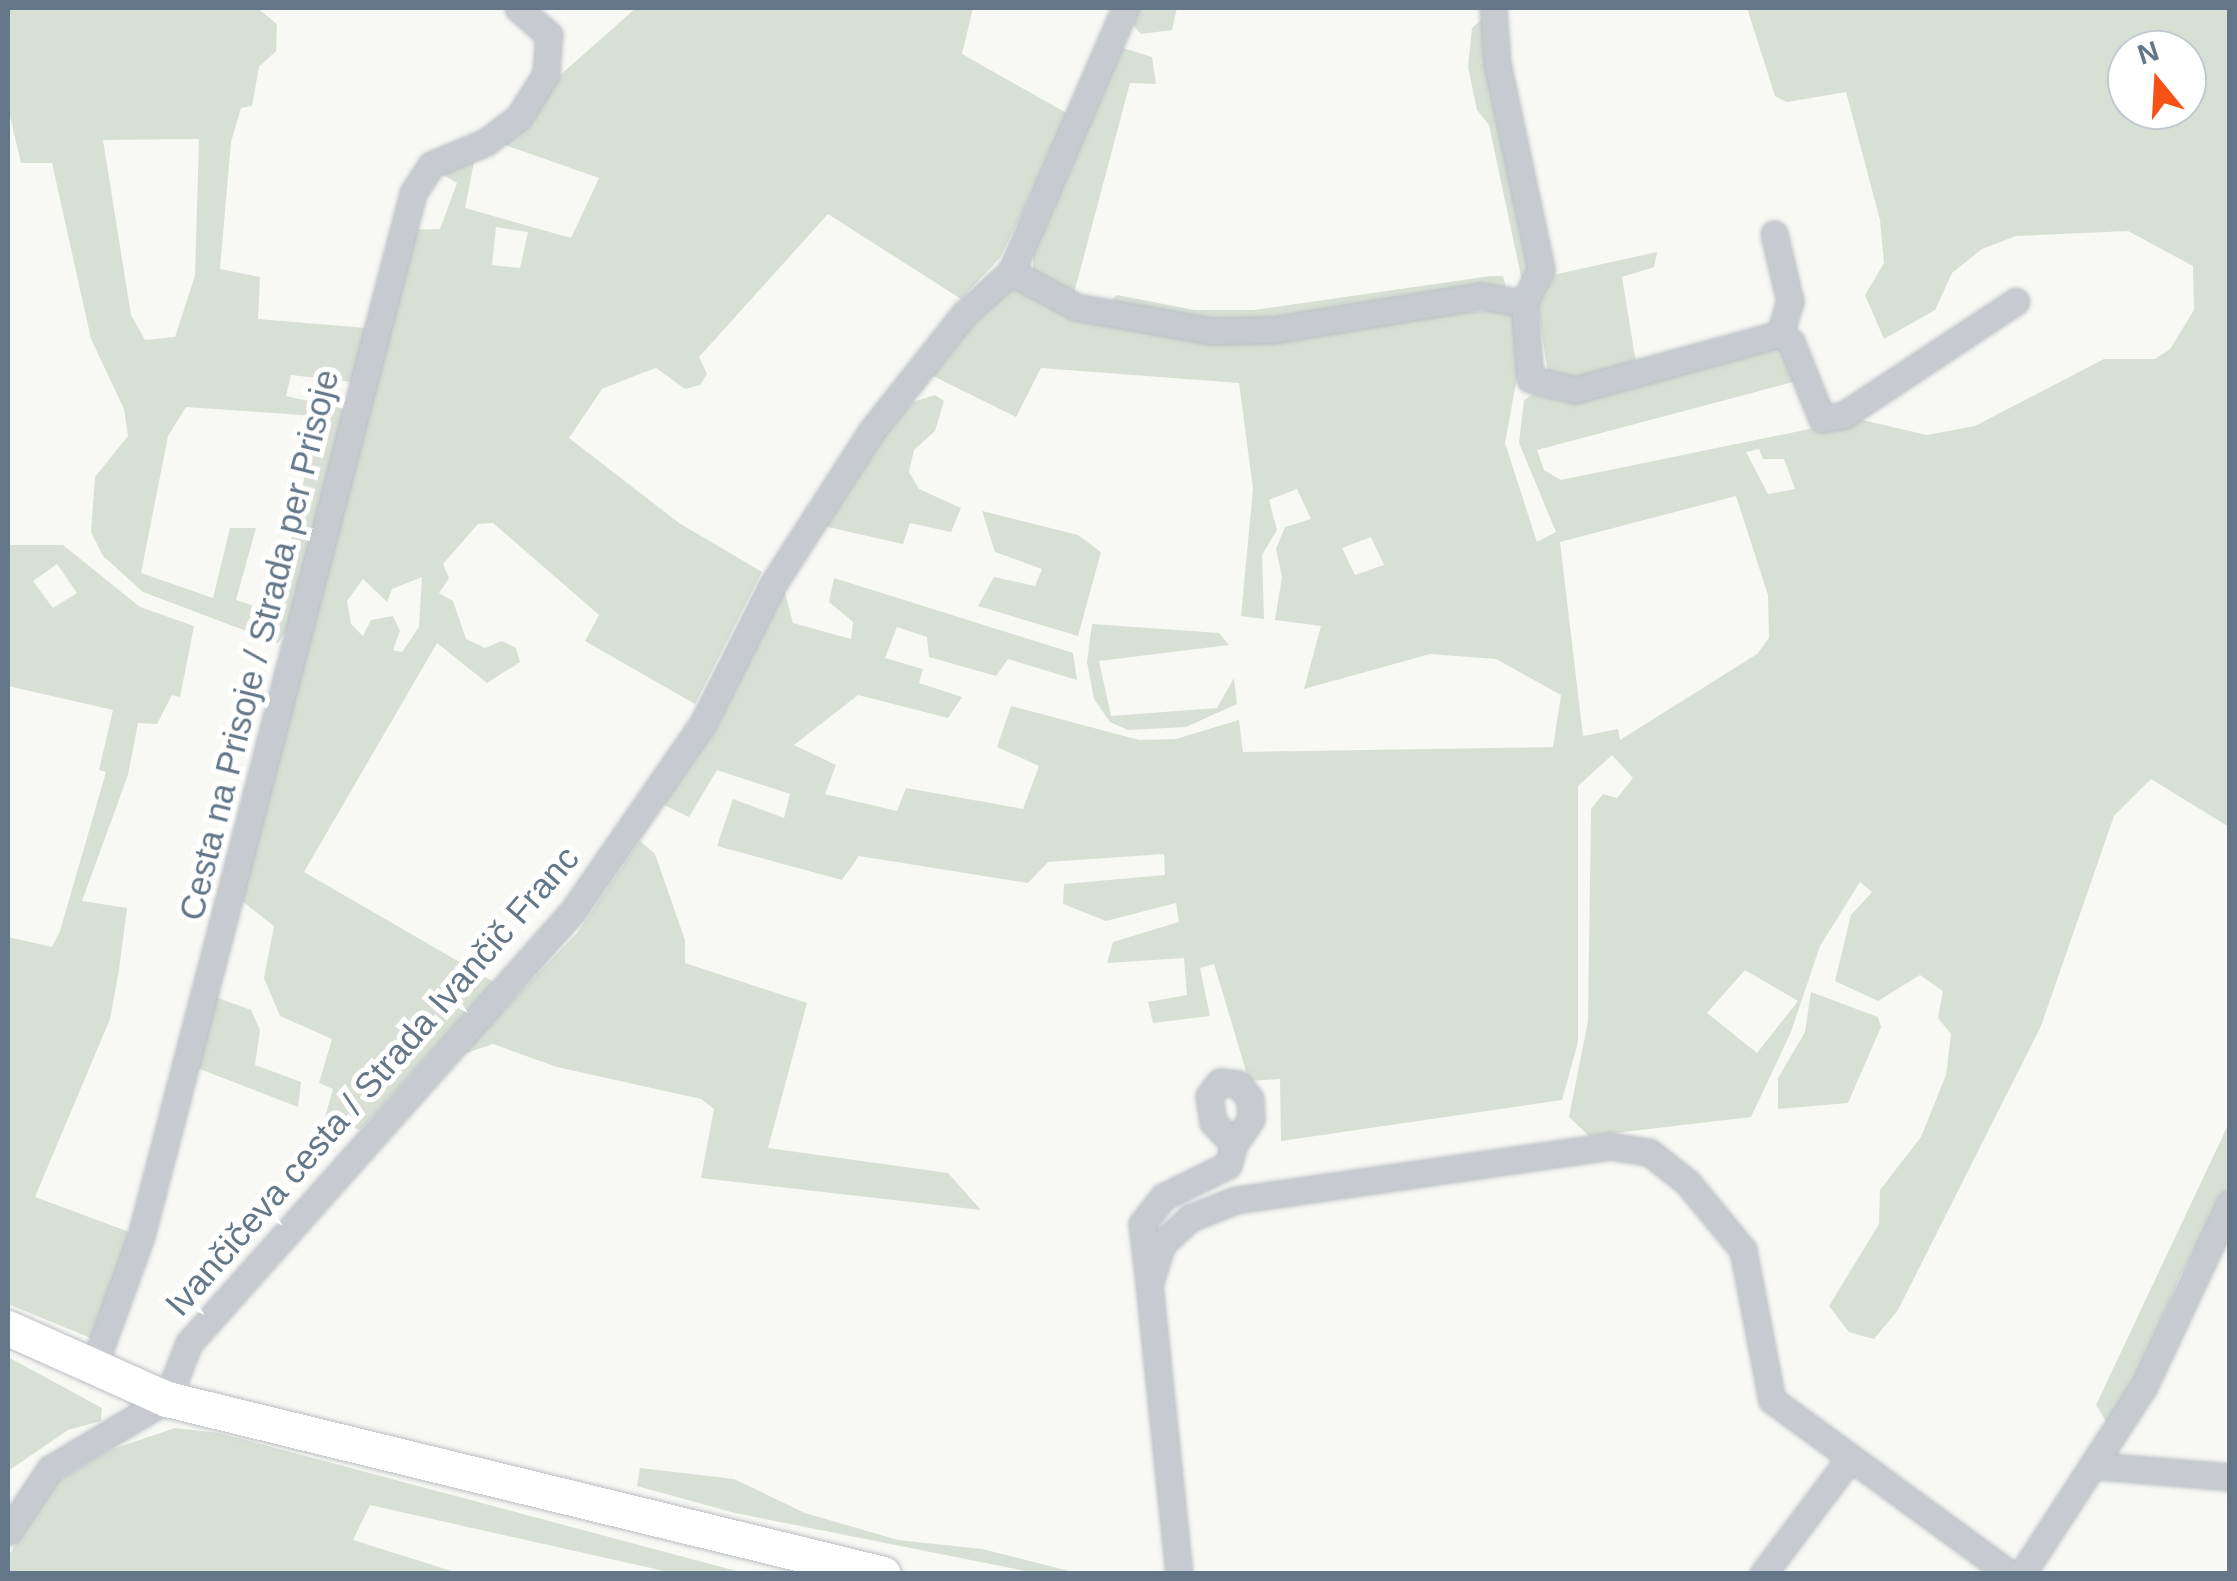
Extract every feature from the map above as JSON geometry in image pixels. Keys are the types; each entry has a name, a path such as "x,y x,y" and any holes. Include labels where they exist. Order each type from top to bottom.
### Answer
{"main road":[{"path":"8,1328 167,1398 883,1574"}],"street":[{"name":"Cesta na Prisoje / Strada per Prisoje","path":"92,1368 141,1236 413,193 431,165 486,142 518,117 546,74 549,34 518,8"},
{"name":"Ivančičeva cesta / Strada Ivančič Franc","path":"167,1398 189,1343 573,912 702,725 773,584 873,429 964,314 1011,272 1124,8"},
{"path":"1493,8 1497,63 1541,269 1524,303 1530,380 1545,387 1574,390 1639,376 1780,334"},
{"path":"1774,234 1790,301 1780,334"},
{"path":"1011,272 1076,307 1212,330 1273,330 1480,296 1524,303"},
{"path":"1780,334 1791,342 1822,418 1844,414 2016,300"},
{"path":"1179,1574 1142,1224 1164,1197 1213,1178 1234,1144"},
{"path":"1149,1285 1162,1244 1190,1218 1236,1200 1558,1148 1649,1152 1687,1182 1743,1250 1772,1400 2010,1574"},
{"path":"2022,1574 2099,1466 2230,1203"},
{"path":"8,1532 50,1468 167,1398"},
{"path":"1762,1574 1850,1458"},
{"path":"2099,1466 2230,1477"}],"shaded area":[{"path":"8,8 257,8 277,24 276,51 259,67 252,106 241,108 231,142 220,269 260,277 258,319 366,328 352,382 291,375 286,396 346,409 289,627 278,643 143,592 103,556 91,532 95,477 128,436 124,409 91,339 52,163 21,163 8,108","holes":["199,139 195,276 175,337 145,340 131,315 103,140","186,407 318,416 275,612 236,600 256,528 230,528 213,598 141,573 168,436"]},
{"path":"636,8 973,8 962,54 1070,115 1000,258 961,299 828,214 699,357 707,374 700,385 685,389 656,368 602,389 569,438 679,523 762,572 695,704 585,641 599,615 493,523 478,524 443,564 449,578 439,593 453,601 466,639 485,648 502,641 516,648 520,662 487,683 437,643 304,872 494,982 360,1130 325,1117 333,1089 319,1083 332,1039 280,1016 264,978 274,926 242,901 407,230 440,229 457,183 440,173 475,157 465,208 571,238 599,178 502,144 559,76","holes":["496,227 528,232 520,268 492,265","422,577 419,627 402,652 393,650 400,631 393,616 371,620 363,636 351,624 347,601 363,579 387,602 392,589"]},
{"path":"1137,8 1177,8 1172,30 1141,34 1133,25"},
{"path":"1747,8 2229,8 2229,827 2151,779 2114,816 2041,1026 1898,1310 1874,1339 1849,1332 1829,1306 1879,1224 1880,1190 1921,1137 1946,1075 1951,1034 1938,1018 1943,991 1920,975 1878,1001 1835,981 1851,915 1872,892 1860,882 1820,946 1791,1032 1751,1117 1589,1136 1569,1117 1588,1021 1591,809 1603,794 1617,798 1633,778 1612,755 1578,786 1578,1042 1562,1100 1281,1141 1280,1079 1249,1081 1214,964 1200,968 1210,1016 1153,1023 1148,1002 1187,995 1184,958 1107,963 1113,942 1179,922 1176,903 1106,921 1063,904 1064,884 1165,875 1164,854 1048,862 1028,883 859,856 842,880 717,846 733,799 784,818 790,794 717,770 689,817 664,805 784,589 793,623 851,639 853,622 829,602 834,578 1073,653 1077,680 1008,659 996,676 929,657 927,637 897,627 885,658 923,669 919,683 962,697 948,718 858,695 794,745 836,765 825,794 897,811 906,788 1023,809 1039,766 997,747 1011,706 1139,740 1176,739 1239,720 1243,752 1553,747 1561,695 1496,659 1430,654 1304,689 1321,626 1275,620 1282,577 1276,549 1285,527 1311,519 1297,489 1269,500 1277,530 1262,555 1264,619 1241,616 1253,489 1239,383 1041,368 1016,417 931,375 972,321 1010,288 1189,332 1509,309 1518,323 1518,372 1505,443 1537,542 1556,532 1519,443 1524,400 1533,394 1567,402 1781,342 1797,381 1537,450 1544,470 1561,480 1858,419 1927,435 1975,426 2104,359 2155,359 2170,349 2194,310 2193,266 2128,231 2016,236 1982,249 1952,273 1935,310 1884,339 1865,295 1884,263 1880,220 1846,92 1787,102 1775,96","holes":["1759,449 1763,459 1784,459 1795,489 1768,494 1746,452","1736,496 1768,595 1769,638 1757,654 1620,740 1618,729 1583,736 1560,542","1371,537 1384,565 1355,575 1342,548","1745,970 1798,1001 1757,1053 1707,1013"]},
{"path":"1485,16 1534,262 1522,281 1489,125 1477,110 1468,67 1472,28"},
{"path":"1120,47 1152,57 1156,84 1130,83 1073,297 1033,275 1033,248"},
{"path":"1657,252 1654,267 1622,277 1637,369 1573,382 1548,373 1537,303 1548,276"},
{"path":"1503,276 1506,288 1256,324 1105,306 1117,295 1194,310 1254,310"},
{"path":"935,395 944,401 935,431 914,450 909,472 919,489 961,508 951,532 910,523 903,544 823,526 886,432 913,402"},
{"path":"982,511 1078,535 1101,552 1078,636 978,606 994,577 1035,586 1042,569 995,552"},
{"path":"8,545 63,545 140,607 194,626 180,697 172,695 157,724 138,723 128,775 82,901 127,908 119,970 110,1019 35,1197 132,1233 93,1339 8,1304 8,937 52,947 60,931 106,772 99,770 113,710 8,686","holes":["57,564 77,593 53,608 33,581"]},
{"path":"1092,624 1219,633 1229,645 1099,661 1111,716 1217,708 1234,678 1237,704 1186,727 1128,730 1110,722 1094,699 1087,662"},
{"path":"640,841 655,854 685,940 685,963 807,1003 768,1148 948,1173 981,1210 701,1178 714,1109 701,1099 557,1067 493,1044 460,1055 577,933"},
{"path":"1811,992 1878,1017 1881,1027 1848,1103 1778,1109 1778,1078 1805,1032"},
{"path":"213,996 251,1010 260,1030 255,1065 301,1082 298,1107 192,1066"},
{"path":"2229,1123 2229,1187 2180,1276 2113,1433 2096,1405"},
{"path":"8,1357 102,1408 101,1421 68,1430 8,1471"},
{"path":"175,1428 219,1433 744,1573 673,1573 370,1505 353,1540 458,1573 8,1574 8,1557 49,1486 113,1449"},
{"path":"640,1468 734,1479 805,1513 898,1540 982,1549 1077,1573 1036,1573 735,1513 637,1486"}]}
